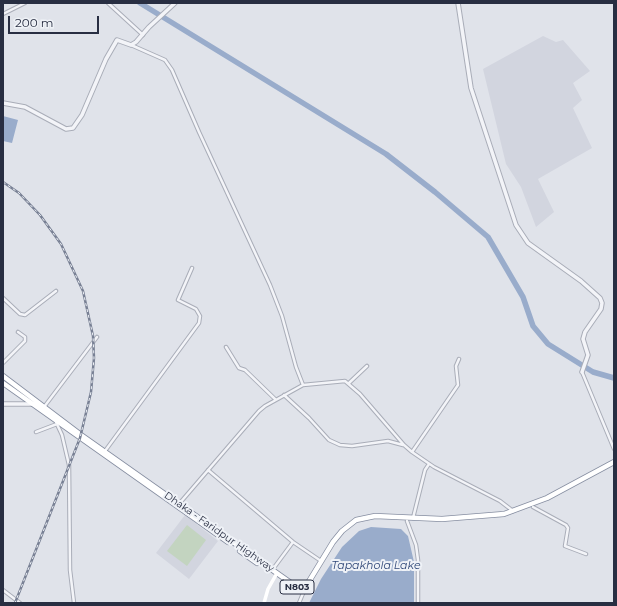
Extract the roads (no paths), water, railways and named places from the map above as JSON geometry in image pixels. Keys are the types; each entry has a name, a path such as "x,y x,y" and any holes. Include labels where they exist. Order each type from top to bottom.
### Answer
{"highway":[{"name":"Dhaka - Faridpur Highway","path":"3,376 56,422 152,486 275,573 290,583 301,587 308,583 343,532 356,520 365,517 467,519 504,516 533,507 614,465"},
{"name":"Dhaka - Faridpur Highway","path":"3,382 105,451 152,486"},
{"name":"Dhaka - Faridpur Highway","path":"587,478 614,462"},
{"name":"Dhaka - Faridpur Highway","path":"467,519 513,511 566,489"},
{"name":"Dhaka - Faridpur Highway","path":"275,573 297,591 304,590 315,578 343,532 358,522 366,520 407,521 414,519"}],"main road":[{"path":"264,603 275,573"}],"street":[{"path":"3,14 25,3"},
{"path":"108,3 143,35"},
{"path":"131,45 175,3"},
{"path":"458,3 472,88 516,225 528,243 581,280 600,298 602,303 601,309 585,332 583,339 587,358 582,372 614,449"},
{"path":"3,103 25,107 66,129 73,128 82,115 106,59 117,40 165,60 172,70 270,285 282,316 296,367 303,385"},
{"path":"105,451 199,323 200,316 196,309 178,300 192,268"},
{"path":"3,298 20,314 25,315 56,291"},
{"path":"3,363 25,341 25,337 18,332"},
{"path":"43,408 97,337"},
{"path":"226,347 239,368 245,370 276,400"},
{"path":"412,452 458,385 456,366 459,358"},
{"path":"349,383 367,366"},
{"path":"179,505 259,411 303,385 345,381 349,383 412,452 430,464 500,501 513,511"},
{"path":"284,395 309,418 329,440 340,445 352,446 388,441 404,445"},
{"path":"3,404 34,403"},
{"path":"36,432 56,422 62,435 69,465 70,570 74,603"},
{"path":"414,519 425,470 430,464"},
{"path":"208,470 294,542 321,562"},
{"path":"533,507 566,525 568,528 565,546 586,554"},
{"path":"407,521 416,545 418,560 418,603"},
{"path":"275,573 294,542"},
{"path":"3,590 20,603"},
{"path":"299,603 304,590"}],"water":[{"path":"3,116 18,120 12,143 3,141"},
{"name":"Tapakhola Lake","path":"371,527 401,529 408,536 414,562 414,603 309,603 321,579 342,547 359,531"}],"waterway":[{"path":"140,3 386,154 435,192 488,237 523,297 533,326 548,344 593,372 614,378"}],"railway":[{"path":"3,182 19,193 40,215 61,244 83,291 93,336 94,358 91,392 80,438 15,603"}]}
